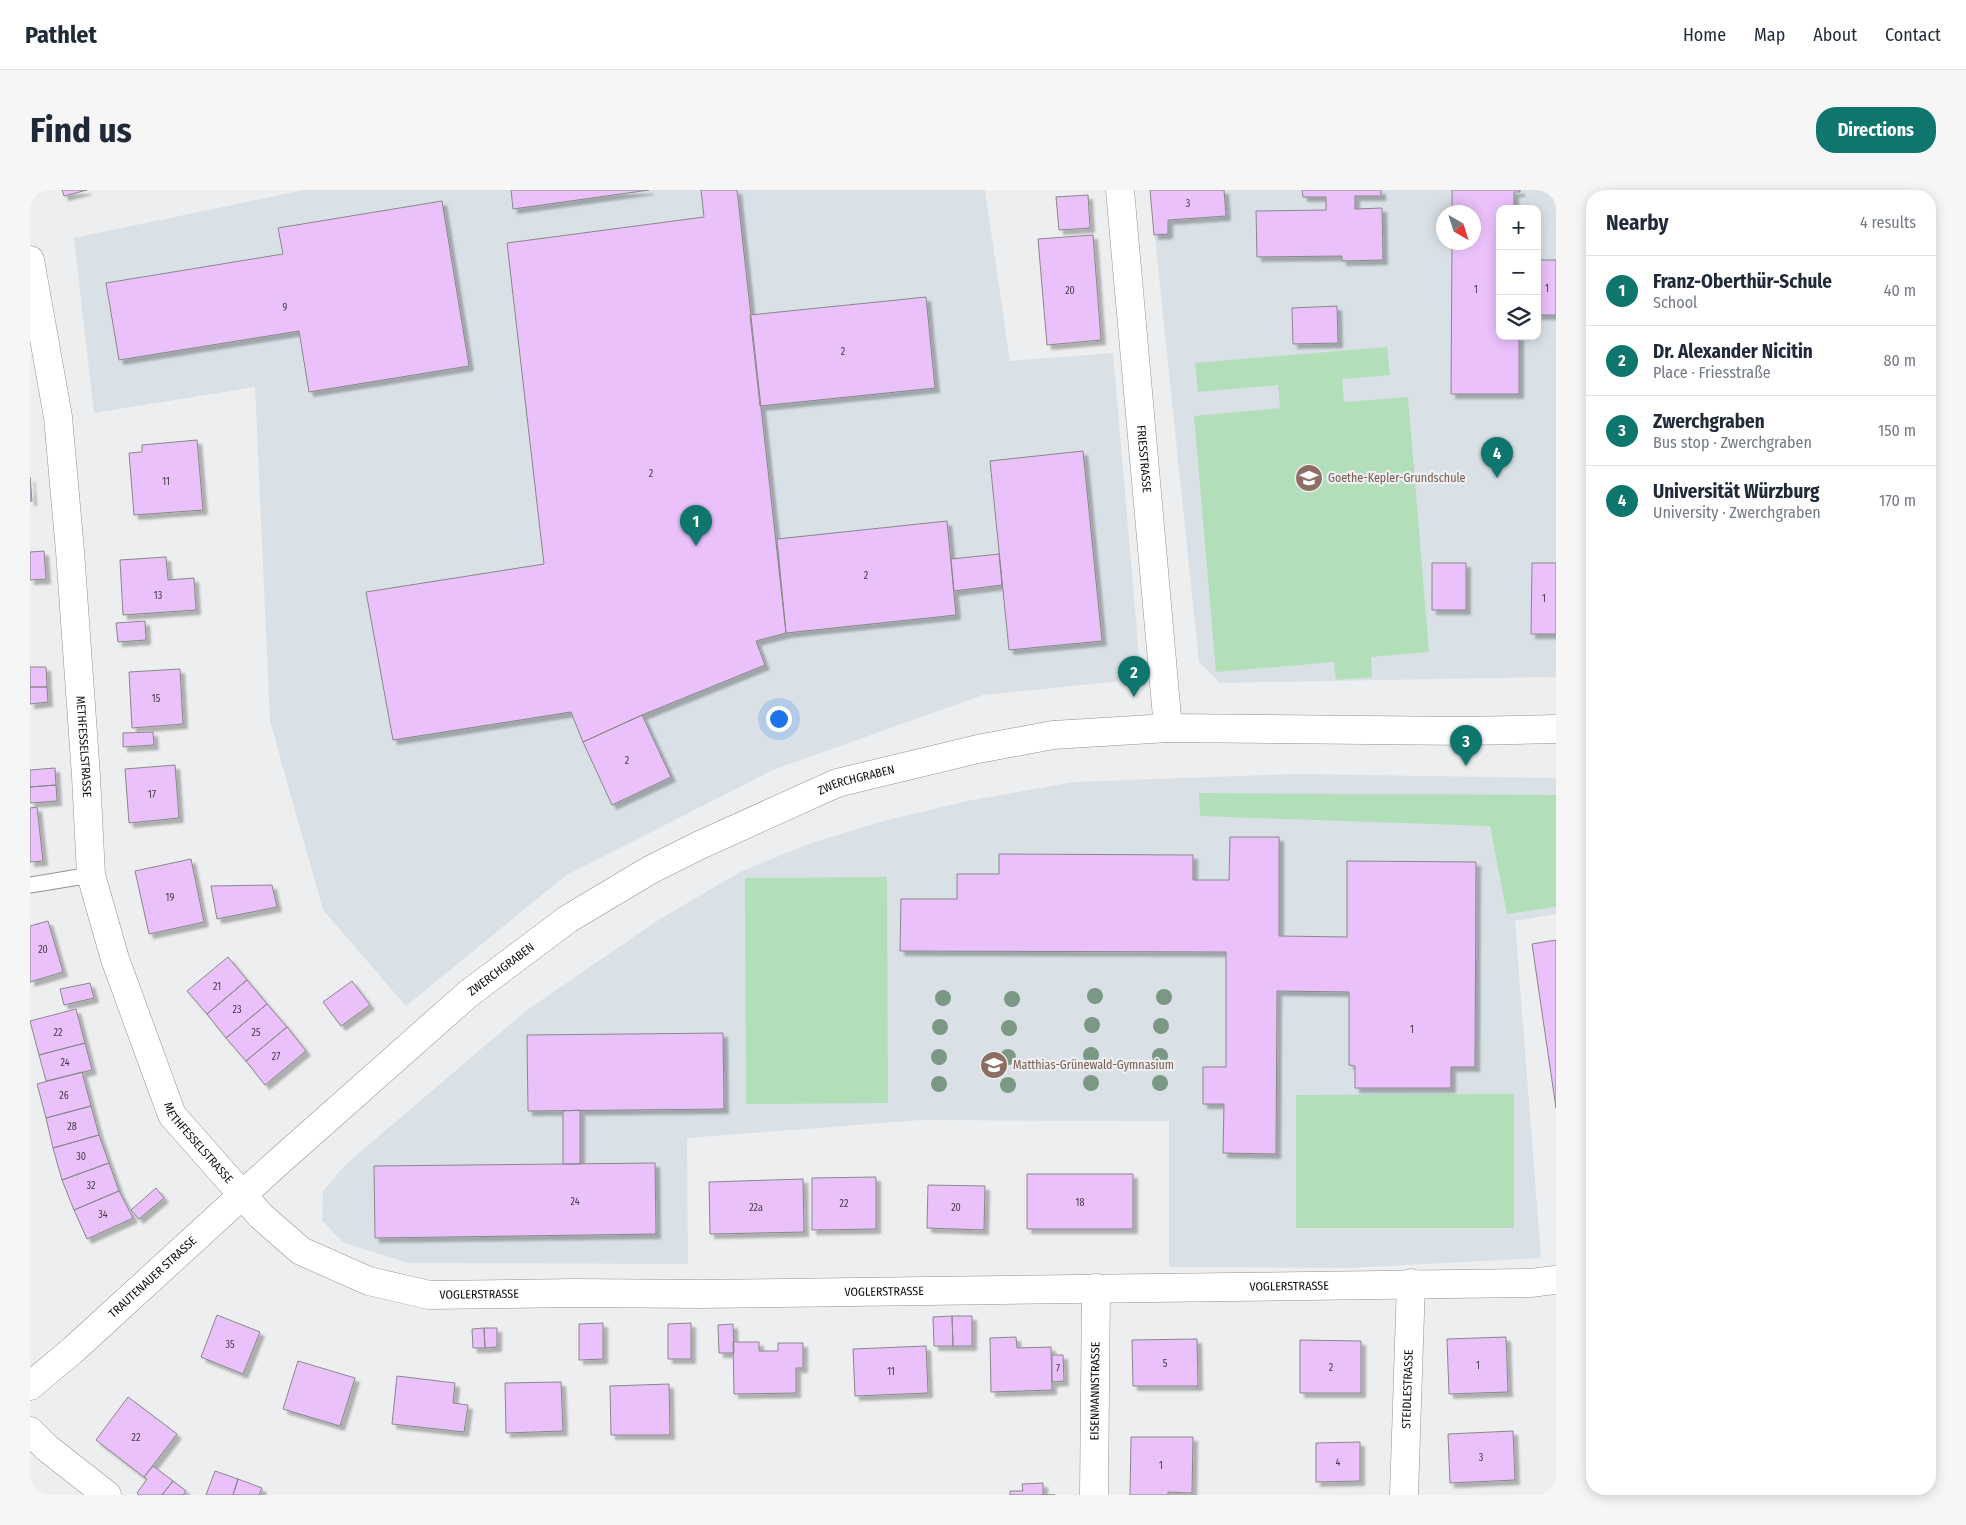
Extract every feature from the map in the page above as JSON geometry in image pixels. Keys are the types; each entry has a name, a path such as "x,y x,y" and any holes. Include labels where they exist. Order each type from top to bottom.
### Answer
{"street":[{"name":"FRIESSTRASSE","path":"1120,190 1168,728"},
{"name":"METHFESSELSTRASSE","path":"30,260 58,416 71,561 91,875 116,959 172,1115 242,1196"},
{"name":"ZWERCHGRABEN","path":"274,1166 468,994 568,919 650,870 700,845 837,783 978,749 1052,736 1168,728 1556,729"},
{"name":"TRAUTENAUER STRASSE","path":"30,1386 274,1166"},
{"name":"VOGLERSTRASSE","path":"242,1196 260,1216 301,1251 369,1281 429,1295 702,1294 1530,1282 1556,1280"},
{"name":"STEIDLESTRASSE","path":"1404,1495 1411,1283"},
{"name":"EISENMANNSTRASSE","path":"1094,1495 1096,1288"},
{"path":"30,1431 47,1448 107,1495"}],"lane":[{"path":"30,885 91,875"}],"shaded area":[{"path":"304,190 985,190 1010,361 1113,353 1141,679 983,695 773,770 565,876 406,1006 323,910 270,721 255,387 94,413 74,238"},
{"name":"Goethe-Kepler-Grundschule","path":"1150,190 1556,190 1556,677 1220,683 1199,662"},
{"name":"Matthias-Grünewald-Gymnasium","path":"1295,774 1556,778 1556,914 1515,921 1541,1258 1349,1268 1169,1267 1169,1121 921,1120 687,1138 688,1264 408,1263 342,1242 322,1220 323,1191 347,1163 527,1010 660,919 740,872 811,843 880,822 967,801 1074,782"}],"green space":[{"path":"1387,347 1390,375 1342,379 1344,402 1408,397 1429,652 1371,657 1372,677 1336,680 1334,662 1216,672 1194,416 1280,408 1278,385 1198,392 1195,363"},
{"path":"1199,793 1556,795 1556,907 1507,914 1490,826 1200,816"},
{"path":"887,877 888,1103 746,1104 745,878"},
{"path":"1514,1094 1514,1228 1296,1228 1296,1095"}],"building":[{"path":"62,190 87,190 64,196"},
{"path":"511,190 649,190 513,209"},
{"path":"701,190 737,190 786,633 756,641 765,665 642,715 583,742 571,712 393,740 366,592 544,564 507,243 704,217"},
{"path":"1150,190 1224,190 1226,216 1168,220 1168,234 1154,235"},
{"path":"1302,190 1381,190 1381,196 1355,196 1355,209 1382,208 1383,260 1342,261 1342,256 1257,257 1256,211 1326,210 1326,197 1303,197"},
{"path":"1452,190 1520,190 1520,192 1514,192 1514,205 1496,205 1496,340 1519,340 1519,394 1451,394 1452,250 1481,250 1481,205 1452,205"},
{"path":"1088,195 1090,228 1059,230 1056,197"},
{"path":"442,201 469,366 309,392 299,331 119,360 106,283 283,254 278,228"},
{"path":"1093,235 1101,340 1047,345 1038,239"},
{"path":"1541,260 1556,260 1556,315 1541,315"},
{"path":"926,297 935,388 760,406 750,315"},
{"path":"1337,306 1338,343 1293,344 1292,308"},
{"path":"197,440 203,510 134,515 129,453 142,452 142,445"},
{"path":"1083,451 1102,641 1009,650 990,461"},
{"path":"30,477 32,501 30,501"},
{"path":"947,521 956,615 786,633 777,539"},
{"path":"44,551 46,579 30,580 30,552"},
{"path":"999,554 1002,585 954,591 951,559"},
{"path":"166,557 168,580 194,578 196,610 123,615 120,560"},
{"path":"1432,563 1466,563 1466,610 1432,610"},
{"path":"1532,563 1556,563 1556,634 1531,634"},
{"path":"145,621 146,640 118,642 116,623"},
{"path":"30,667 46,667 47,687 30,687"},
{"path":"180,669 183,724 132,728 129,672"},
{"path":"30,687 47,687 48,702 30,704"},
{"path":"642,715 671,777 612,805 583,742"},
{"path":"153,732 154,745 123,747 123,733"},
{"path":"175,765 179,818 129,823 125,769"},
{"path":"55,768 56,785 30,787 30,770"},
{"path":"56,785 57,801 30,803 30,787"},
{"path":"37,807 43,861 30,862 30,808"},
{"path":"1230,837 1279,837 1279,936 1347,937 1347,861 1476,862 1475,1067 1451,1067 1451,1088 1355,1088 1355,1066 1349,1065 1349,992 1277,991 1276,1154 1223,1153 1224,1104 1203,1104 1203,1067 1226,1067 1226,952 900,951 901,899 957,899 957,874 999,874 999,854 1193,855 1193,880 1229,880"},
{"path":"191,859 204,922 149,934 135,871"},
{"path":"272,885 277,907 217,919 211,886"},
{"path":"48,921 63,972 30,982 30,926"},
{"path":"1556,940 1556,1108 1532,944"},
{"path":"228,957 247,980 207,1014 187,991"},
{"path":"247,980 267,1004 226,1038 207,1014"},
{"path":"352,981 370,1005 341,1026 323,1002"},
{"path":"90,983 94,998 64,1005 60,989"},
{"path":"267,1004 287,1027 246,1061 226,1038"},
{"path":"76,1009 85,1043 39,1055 30,1021"},
{"path":"287,1027 306,1051 265,1085 246,1061"},
{"path":"723,1033 724,1109 528,1111 527,1035"},
{"path":"85,1043 92,1070 46,1081 39,1055"},
{"path":"82,1072 91,1106 46,1118 37,1084"},
{"path":"91,1106 99,1135 53,1148 46,1118"},
{"path":"580,1110 580,1164 563,1164 563,1111"},
{"path":"99,1135 109,1163 62,1180 53,1148"},
{"path":"109,1163 119,1191 74,1210 62,1180"},
{"path":"655,1163 656,1234 375,1238 374,1166"},
{"path":"1027,1174 1133,1174 1133,1229 1027,1229"},
{"path":"876,1177 876,1229 812,1230 812,1178"},
{"path":"803,1179 804,1232 710,1234 709,1182"},
{"path":"928,1185 985,1186 984,1230 927,1228"},
{"path":"156,1188 164,1198 139,1219 131,1210"},
{"path":"119,1191 133,1218 87,1239 74,1210"},
{"path":"217,1315 260,1332 243,1374 201,1357"},
{"path":"952,1316 972,1316 972,1346 953,1346"},
{"path":"952,1316 953,1346 934,1346 933,1317"},
{"path":"603,1323 603,1359 579,1360 579,1324"},
{"path":"691,1323 691,1359 668,1359 668,1324"},
{"path":"733,1324 734,1353 719,1353 718,1325"},
{"path":"484,1328 497,1328 497,1347 485,1348"},
{"path":"484,1328 485,1348 473,1348 472,1329"},
{"path":"1016,1337 1017,1348 1051,1347 1052,1390 991,1392 990,1338"},
{"path":"1506,1337 1508,1392 1449,1394 1447,1339"},
{"path":"1197,1339 1198,1386 1133,1386 1132,1340"},
{"path":"1300,1340 1361,1341 1361,1393 1300,1393"},
{"path":"733,1342 759,1342 759,1351 778,1351 778,1343 803,1343 803,1368 796,1368 796,1393 734,1394"},
{"path":"926,1346 928,1393 855,1396 853,1349"},
{"path":"1052,1355 1063,1355 1064,1381 1052,1382"},
{"path":"298,1361 355,1378 340,1426 283,1409"},
{"path":"397,1376 455,1383 453,1403 468,1405 464,1432 392,1424"},
{"path":"561,1382 563,1431 506,1433 505,1383"},
{"path":"669,1384 670,1435 611,1435 610,1386"},
{"path":"128,1397 177,1434 144,1477 96,1440"},
{"path":"1513,1431 1515,1480 1450,1483 1448,1434"},
{"path":"1131,1437 1193,1437 1192,1493 1168,1492 1168,1495 1130,1495"},
{"path":"1360,1442 1360,1481 1316,1482 1316,1443"},
{"path":"153,1466 173,1481 162,1495 139,1495 137,1493 147,1479 144,1477"},
{"path":"215,1471 238,1479 233,1495 206,1495"},
{"path":"238,1479 262,1488 259,1495 233,1495"},
{"path":"173,1481 186,1491 183,1495 162,1495"},
{"path":"1043,1483 1043,1495 1010,1495 1010,1491 1023,1491 1022,1484"}],"place":[{"name":"Goethe-Kepler-Grundschule","path":"1309,478"},
{"name":"Universität Würzburg","path":"1497,478"},
{"name":"Franz-Oberthür-Schule","path":"696,546"},
{"name":"Dr. Alexander Nicitin","path":"1134,697"},
{"name":"Zwerchgraben","path":"1466,766"},
{"name":"Matthias-Grünewald-Gymnasium","path":"994,1065"}]}
